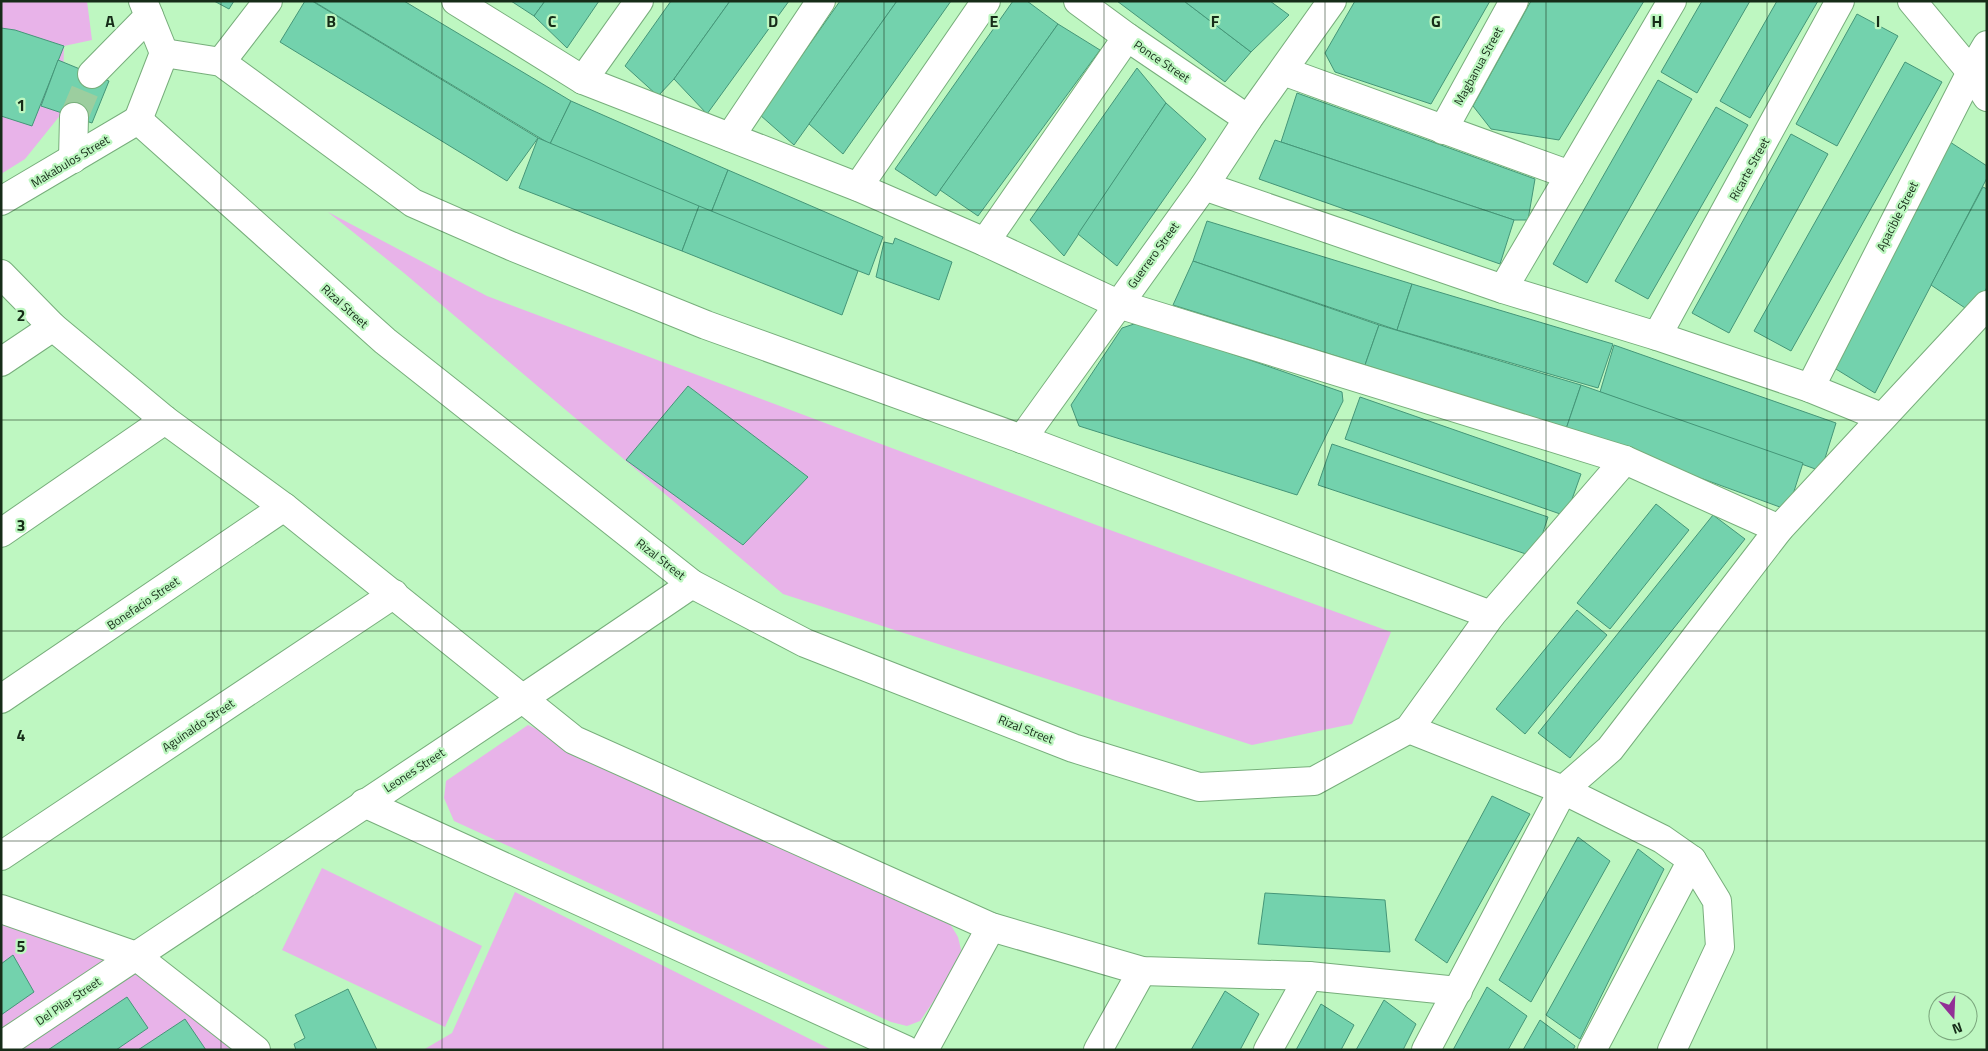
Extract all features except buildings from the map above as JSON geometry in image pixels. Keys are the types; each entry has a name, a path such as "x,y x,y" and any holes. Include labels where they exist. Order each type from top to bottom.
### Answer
{"street":[{"path":"222,62 268,1"},
{"path":"583,80 639,1"},
{"path":"730,137 821,1"},
{"path":"858,188 986,1"},
{"name":"Ponce Street","path":"1078,1 1127,37 1248,119"},
{"name":"Magbanua Street","path":"1443,130 1514,1"},
{"path":"1503,289 1672,1"},
{"name":"Ricarte Street","path":"1657,336 1840,1"},
{"path":"1912,1 1970,72 1987,96"},
{"path":"462,3 583,80 858,188 986,242 1118,304 1625,460 1779,529"},
{"name":"Guerrero Street","path":"1022,439 1204,186 1326,4"},
{"path":"92,74 146,9 164,53 138,120"},
{"path":"986,242 1127,37"},
{"name":"Apacible Street","path":"1810,388 1970,72 1987,45"},
{"path":"164,53 222,62 412,203 511,246 706,325 1022,439 1491,614"},
{"path":"1283,70 1570,175"},
{"path":"73,158 74,117"},
{"name":"Makabulos Street","path":"1,201 138,120"},
{"name":"Rizal Street","path":"138,120 384,341 692,584 805,643 1073,748 1199,787 1314,781 1409,729"},
{"path":"1204,186 1503,289 1657,336 1810,388 1882,417"},
{"path":"1,274 53,327 165,420 284,508 394,594 574,740 990,926 1142,971 1309,976 1458,991"},
{"path":"1426,1050 1563,790 1610,749 1779,529 1987,305"},
{"path":"1,362 53,327"},
{"path":"1,534 165,420"},
{"path":"1625,460 1491,614 1409,729 1563,790 1662,839 1692,860 1717,901 1720,947 1672,1050"},
{"name":"Bonefacio Street","path":"1,698 284,508"},
{"name":"Leones Street","path":"136,956 364,803 523,700 692,584"},
{"name":"Aguinaldo Street","path":"1,856 394,594"},
{"path":"364,803 906,1050"},
{"path":"1592,1050 1692,860"},
{"path":"1,909 136,956 256,1050"},
{"path":"924,1050 990,926"},
{"name":"Del Pilar Street","path":"1,1046 136,956"},
{"path":"1098,1050 1142,971"},
{"path":"1268,1050 1309,976"}],"shaded area":[{"path":"1,1 87,1 92,40 64,46 62,113 25,159 1,174"},
{"path":"328,212 487,296 1099,526 1391,632 1352,724 1252,745 783,594 404,273"},
{"path":"528,725 946,917 958,937 963,958 920,1021 907,1026 891,1022 454,821 444,798 446,781"},
{"path":"322,868 482,946 445,1027 282,950"},
{"path":"515,892 832,1050 423,1050 452,1033"},
{"path":"1,909 136,956 256,1050 1,1050"}],"tunnel":[{"path":"74,117 92,74"}]}
